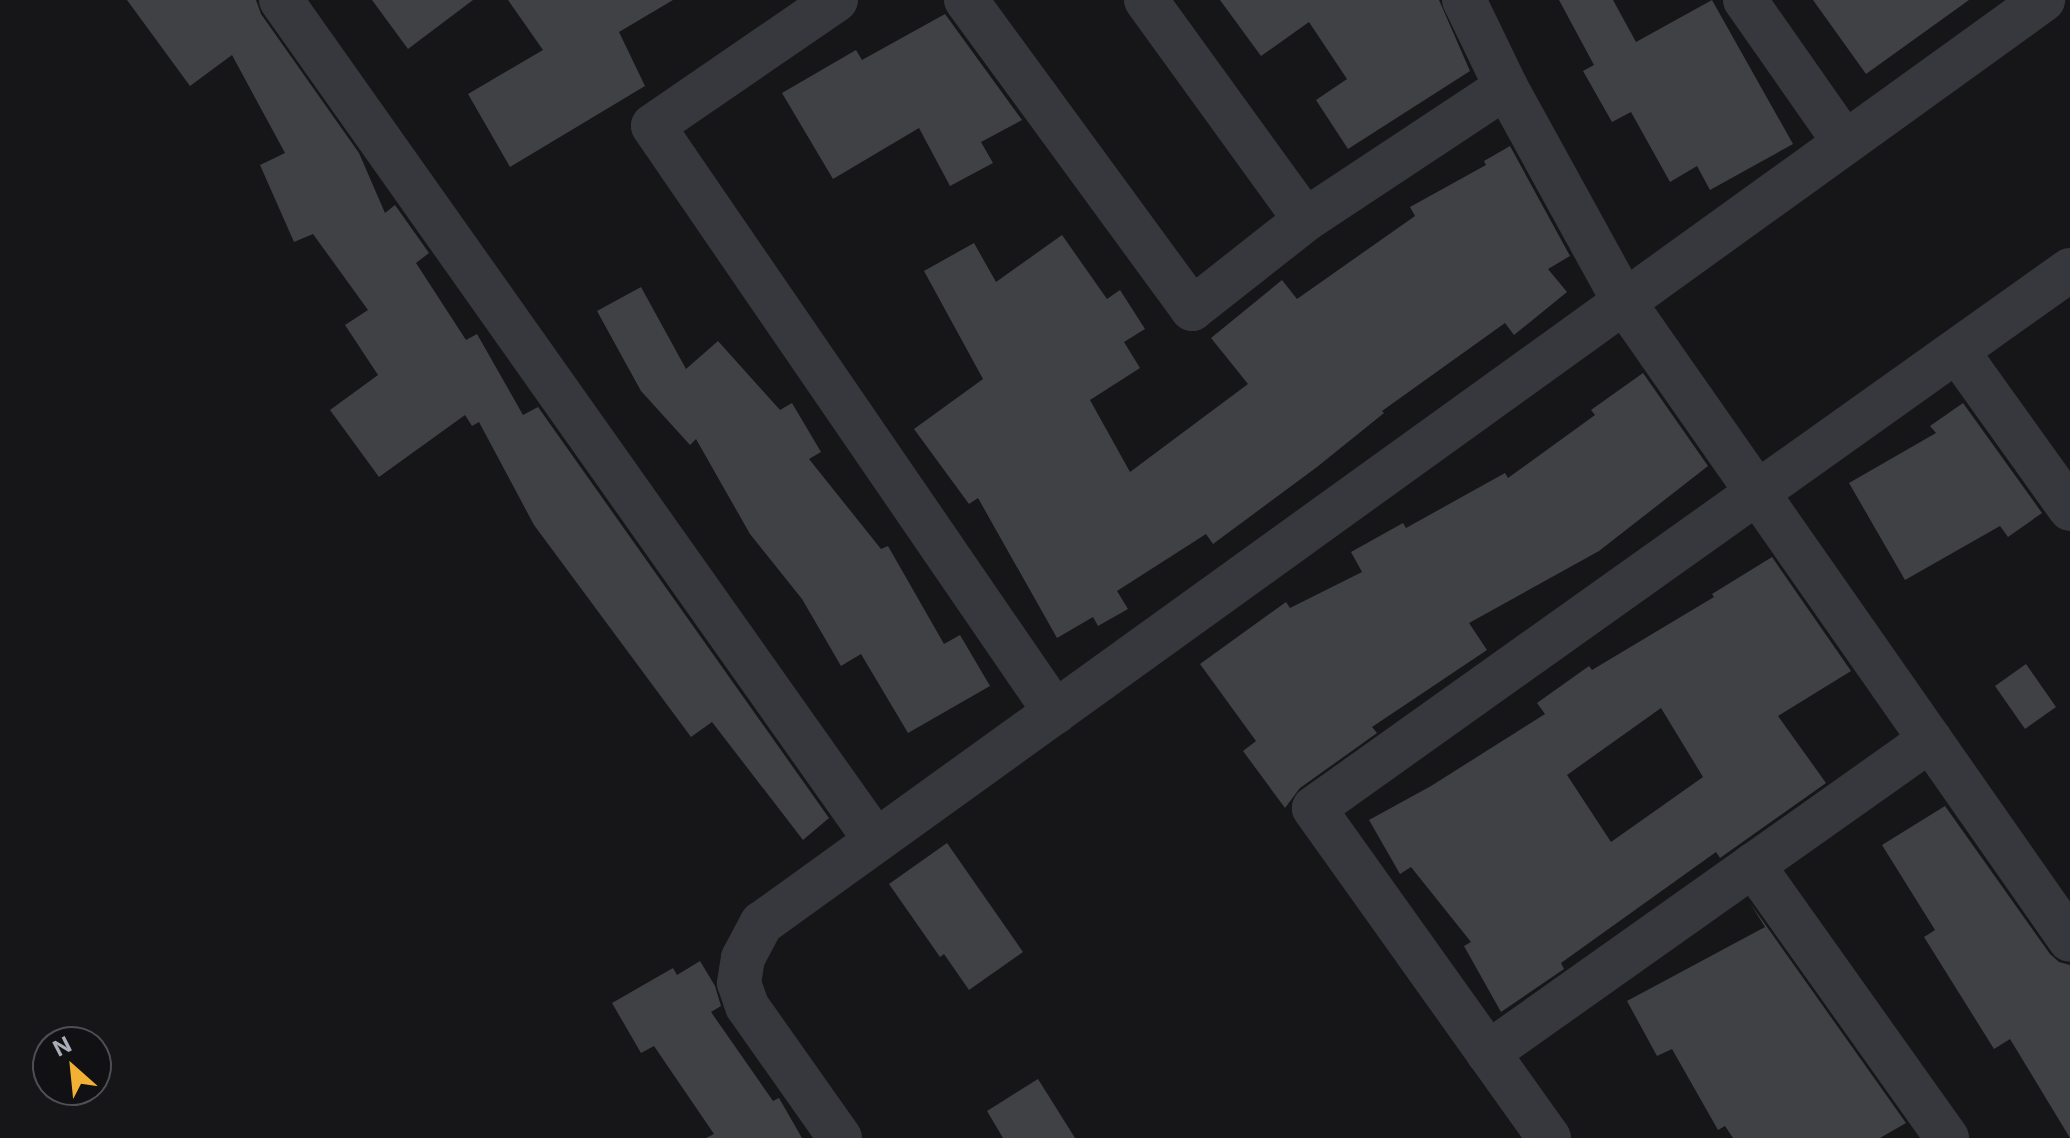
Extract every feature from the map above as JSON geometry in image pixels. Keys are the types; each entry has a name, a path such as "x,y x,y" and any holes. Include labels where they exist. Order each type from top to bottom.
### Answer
{"street":[{"path":"281,0 876,841"},
{"path":"836,0 653,126 1055,712"},
{"path":"966,0 1192,309 1305,220 1506,87"},
{"path":"1146,0 1305,220"},
{"path":"1464,0 1506,87 1624,302 2070,940"},
{"path":"1745,0 1845,143"},
{"path":"840,1138 747,1006 739,983 743,958 762,923 2043,0"},
{"path":"1549,1138 1314,808 2070,270"},
{"path":"1957,351 2070,509"},
{"path":"1488,1053 1930,740"},
{"path":"1753,865 1947,1138"}],"building":[{"path":"127,0 256,0 261,14 359,153 385,213 395,205 429,253 416,263 466,340 477,334 523,415 538,407 829,818 803,840 712,722 691,737 534,525 479,422 472,426 465,415 379,477 330,410 378,375 345,325 368,310 313,234 294,242 260,165 285,153 232,55 190,86"},
{"path":"372,0 473,0 408,49"},
{"path":"508,0 673,0 619,32 645,86 510,167 468,94 543,50"},
{"path":"1220,0 1439,0 1470,71 1348,149 1316,100 1347,79 1309,22 1261,56"},
{"path":"1559,0 1613,0 1636,42 1712,0 1793,144 1710,190 1697,166 1670,182 1631,112 1612,122 1583,71 1594,65"},
{"path":"1813,0 1969,0 1866,74"},
{"path":"945,14 1022,120 981,142 993,163 950,186 919,128 833,179 782,93 856,50 862,60"},
{"path":"1510,146 1570,256 1548,269 1567,292 1514,335 1505,323 1382,411 1384,413 1317,467 1213,544 1206,534 1117,591 1128,609 1098,626 1093,617 1057,638 978,498 969,504 914,429 983,379 924,271 974,243 996,282 1062,235 1107,299 1120,290 1145,329 1124,342 1140,368 1090,400 1130,472 1248,384 1211,338 1282,280 1297,299 1415,216 1410,207 1486,165 1484,161"},
{"path":"641,287 686,369 718,341 780,410 792,403 821,452 809,459 881,549 888,546 944,644 960,635 990,686 908,733 861,654 841,666 802,599 750,534 696,439 690,445 641,391 597,311"},
{"path":"1643,373 1708,466 1599,551 1469,623 1487,650 1372,727 1377,733 1300,788 1285,808 1243,751 1256,741 1200,664 1286,602 1290,608 1362,572 1351,552 1403,523 1406,528 1505,473 1508,478 1595,415 1591,410"},
{"path":"1963,403 2042,513 2008,537 2000,526 1905,580 1849,483 1936,433 1930,426"},
{"path":"1772,557 1851,671 1778,716 1826,783 1720,858 1716,852 1561,963 1564,969 1501,1012 1464,946 1471,942 1411,867 1400,874 1369,820 1431,786 1545,714 1537,703 1589,666 1592,670 1714,597 1712,594","holes":["1661,708 1703,777 1611,842 1567,775"]},
{"path":"2026,664 2056,707 2025,729 1995,686"},
{"path":"1945,806 2050,954 2059,962 2070,965 2070,1138 2010,1039 1994,1049 1924,937 1935,930 1882,845"},
{"path":"947,843 1023,952 969,990 944,954 940,957 889,884"},
{"path":"1750,903 1906,1123 1880,1138 1733,1138 1725,1126 1718,1130 1672,1049 1657,1056 1627,1001 1765,927"},
{"path":"700,961 715,986 721,1006 711,1012 773,1101 779,1098 802,1138 706,1138 714,1134 654,1046 641,1053 612,1003 673,968 677,975"},
{"path":"1038,1079 1075,1138 1003,1138 987,1111"}]}
